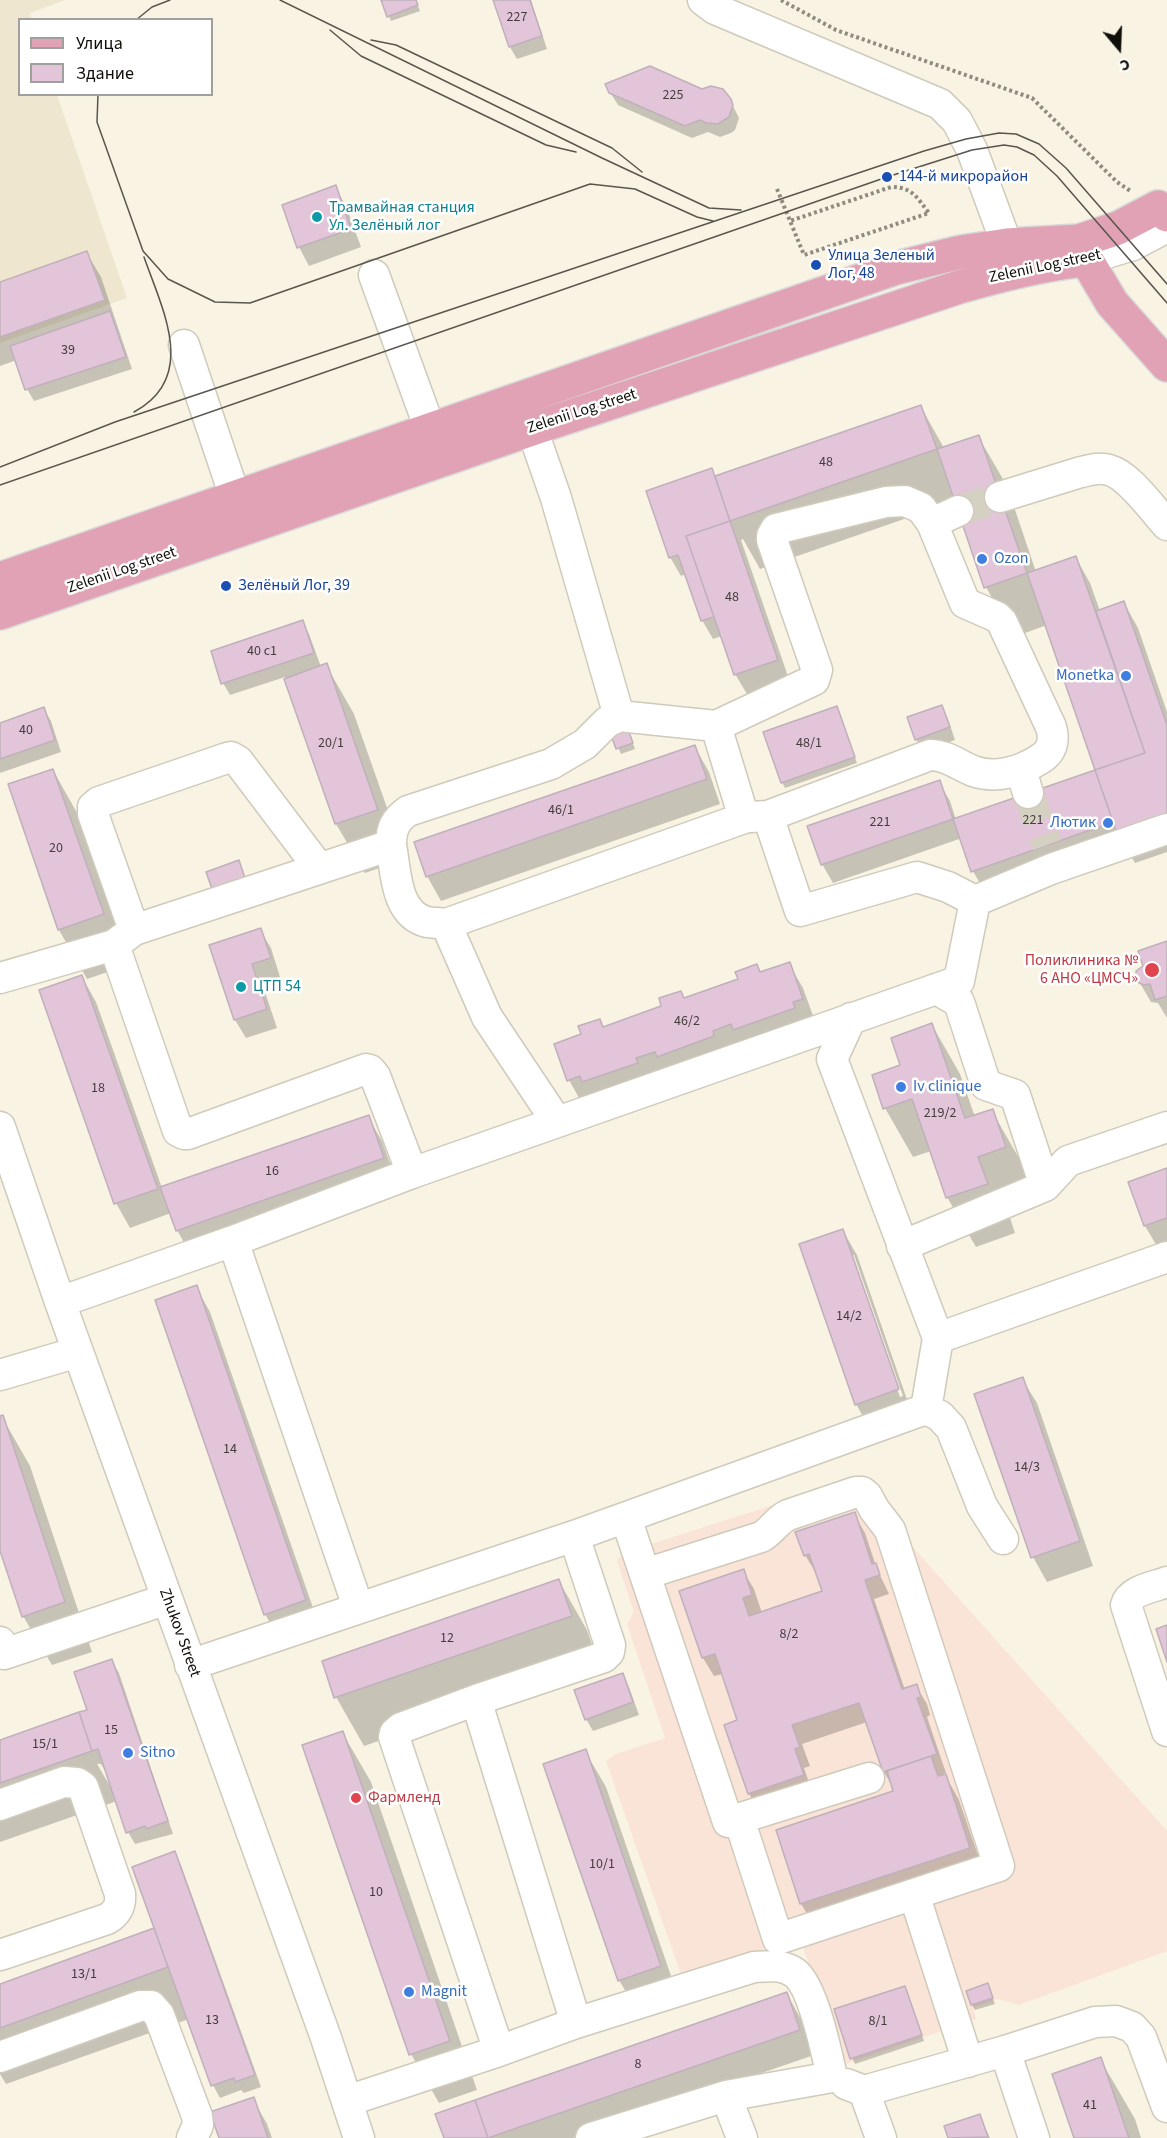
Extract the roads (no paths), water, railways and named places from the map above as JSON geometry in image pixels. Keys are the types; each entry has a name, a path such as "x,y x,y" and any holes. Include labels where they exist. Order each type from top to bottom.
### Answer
{"main road":[{"name":"Zelenii Log street","path":"0,613 532,429 970,284 1046,264 1083,250 1118,228 1165,213"},
{"name":"Zelenii Log street","path":"0,579 896,268 961,252 1006,245 1083,250"},
{"path":"1083,250 1112,303 1167,365"}],"street":[{"path":"703,0 715,9 939,104 957,121 972,150 1006,245"},
{"path":"374,275 430,429"},
{"path":"184,345 235,497"},
{"path":"532,429 556,498 606,712 585,744 551,764 408,811 400,817 394,825 391,844 401,896 405,907 413,916 426,922 446,924 930,755 942,756 975,771 1024,782 1048,753 1053,736 1001,620 969,606 963,600 945,517 905,501 886,502 776,529 772,536 817,670 812,682 716,726 606,712"},
{"path":"1000,497 1081,472 1094,469 1109,470 1123,476 1167,525"},
{"path":"716,726 800,911 917,877 948,887 975,901"},
{"path":"319,868 238,761 231,757 99,802 93,807 124,937 176,1128 181,1133 188,1134 363,1070 370,1070 375,1076 412,1173"},
{"path":"60,1302 233,1241 412,1173 959,981 975,901 1049,857 1167,829"},
{"path":"0,978 391,844"},
{"path":"446,924 487,1017 557,1122"},
{"path":"936,989 959,1002 986,1085 1015,1095 1045,1186"},
{"path":"851,1018 832,1059 938,1338 926,1409"},
{"path":"902,1245 1045,1186 1068,1161 1167,1127"},
{"name":"Zhukov Street","path":"0,1128 5,1161 60,1302 359,2138"},
{"path":"233,1241 358,1607"},
{"path":"938,1338 1167,1257"},
{"path":"0,1375 78,1352"},
{"path":"190,1665 626,1518 926,1409 940,1416 951,1428 982,1506 1003,1539"},
{"path":"645,1574 761,1536 788,1515 856,1492 862,1492 867,1496 890,1530 999,1866 778,1939 739,1819"},
{"path":"626,1518 728,1822 869,1778"},
{"path":"499,2051 394,1737 401,1728 603,1657 609,1652 610,1645 574,1536"},
{"path":"1167,1582 1135,1593 1127,1600 1126,1605 1167,1731"},
{"path":"1,1651 167,1599"},
{"path":"476,1700 576,2023"},
{"path":"0,1805 64,1782 78,1782 86,1792 121,1902 114,1916 0,1956"},
{"path":"914,1894 968,2062"},
{"path":"347,2101 576,2023 754,1966 775,1965 793,1971 802,1980 824,2039 832,2077"},
{"path":"0,2057 140,2006 151,2006 159,2015 197,2116 198,2125 192,2138"},
{"path":"591,2138 726,2096 832,2077 864,2091 1005,2051 1095,2022 1116,2021 1132,2027 1140,2037 1167,2107"},
{"path":"1005,2051 1034,2138"},
{"path":"864,2091 881,2138"},
{"path":"726,2096 742,2138"}],"tunnel":[{"path":"958,511 1000,497"},
{"path":"1028,793 1047,845"}],"tram line":[{"path":"138,18 152,7 170,0"},
{"path":"280,0 709,208 741,210"},
{"path":"330,30 361,56 546,145 576,152"},
{"path":"371,40 396,45 612,148 642,172"},
{"path":"98,96 97,122 143,251 168,279 215,302 250,303 590,184 635,189 697,217 713,221"},
{"path":"0,467 115,422 924,151 966,139 999,133 1016,134 1039,144 1066,168 1167,284"},
{"path":"0,485 887,177 972,150 1004,145 1017,147 1034,155 1057,176 1167,303"},
{"path":"134,412 154,397 166,380 170,361 170,341 166,320 144,257"}],"place":[{"name":"144-й микрорайон","path":"887,177"},
{"name":"Трамвайная станция Ул. Зелёный лог","path":"317,217"},
{"name":"Улица Зеленый Лог, 48","path":"816,265"},
{"name":"Ozon","path":"982,559"},
{"name":"Зелёный Лог, 39","path":"226,586"},
{"name":"Monetka","path":"1126,676"},
{"name":"Лютик","path":"1108,823"},
{"name":"Поликлиника № 6 АНО «ЦМСЧ»","path":"1152,970"},
{"name":"ЦТП 54","path":"241,987"},
{"name":"Iv clinique","path":"901,1087"},
{"name":"Sitno","path":"128,1753"},
{"name":"Фармленд","path":"356,1798"},
{"name":"Magnit","path":"409,1992"}]}
